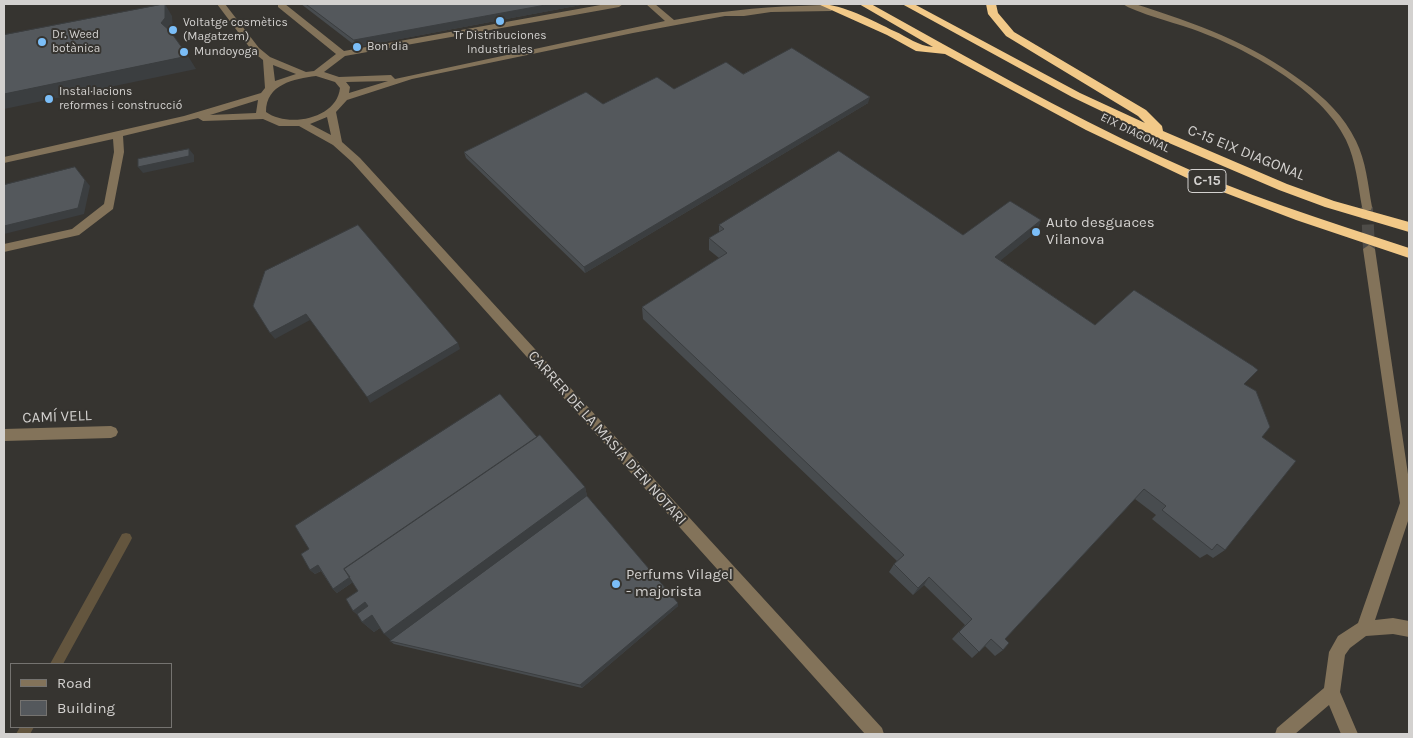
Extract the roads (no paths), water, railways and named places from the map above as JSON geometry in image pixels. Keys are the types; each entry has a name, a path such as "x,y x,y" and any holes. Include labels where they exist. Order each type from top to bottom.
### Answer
{"highway":[{"name":"EIX DIAGONAL","path":"864,4 1014,88 1123,144 1197,177 1298,216 1409,253"},
{"name":"C-15 EIX DIAGONAL","path":"906,4 1076,95 1166,137 1330,204 1409,227"},
{"path":"991,4 993,14 1010,34 1142,113 1166,137"},
{"path":"827,6 891,33 920,49 950,52"}],"street":[{"path":"222,4 256,50 268,59 304,74"},
{"path":"318,73 342,54 619,4"},
{"path":"650,4 672,23"},
{"path":"725,13 735,4"},
{"path":"1127,4 1215,33 1252,50 1282,68 1326,104 1346,130 1358,156 1367,207"},
{"path":"281,5 342,54"},
{"path":"268,59 267,92 260,104 261,113 271,120 284,123 301,123 316,119 330,112 343,98 410,77 725,13 771,8 827,6"},
{"path":"4,160 186,119 267,92 291,77 304,74 318,73 338,80 410,77"},
{"path":"338,80 345,87 343,98"},
{"path":"330,112 337,143"},
{"path":"186,119 265,116"},
{"name":"CARRER DE LA MASIA D'EN NOTARI","path":"301,123 337,143 369,175 876,734"},
{"path":"4,248 76,232 110,206 119,152 118,134"},
{"path":"1364,628 1408,509 1369,248"},
{"name":"CAMÍ VELL","path":"4,435 111,432"},
{"path":"1350,734 1332,692 1337,652 1344,642 1364,628 1393,626 1409,629"},
{"path":"1282,734 1332,692"}],"waterway":[{"path":"57,663 126,538"},
{"path":"23,734 26,728"}],"tunnel":[{"path":"1367,207 1369,249"}],"place":[{"name":"Tr Distribuciones Industriales","path":"500,21"},
{"name":"Voltatge cosmètics (Magatzem)","path":"173,30"},
{"name":"Dr. Weed botànica","path":"42,42"},
{"name":"Bon dia","path":"357,47"},
{"name":"Mundoyoga","path":"184,52"},
{"name":"Instal·lacions reformes i construcció","path":"49,99"},
{"name":"Auto desguaces Vilanova","path":"1036,232"},
{"name":"Perfums Vilagel - majorista","path":"616,584"}]}
